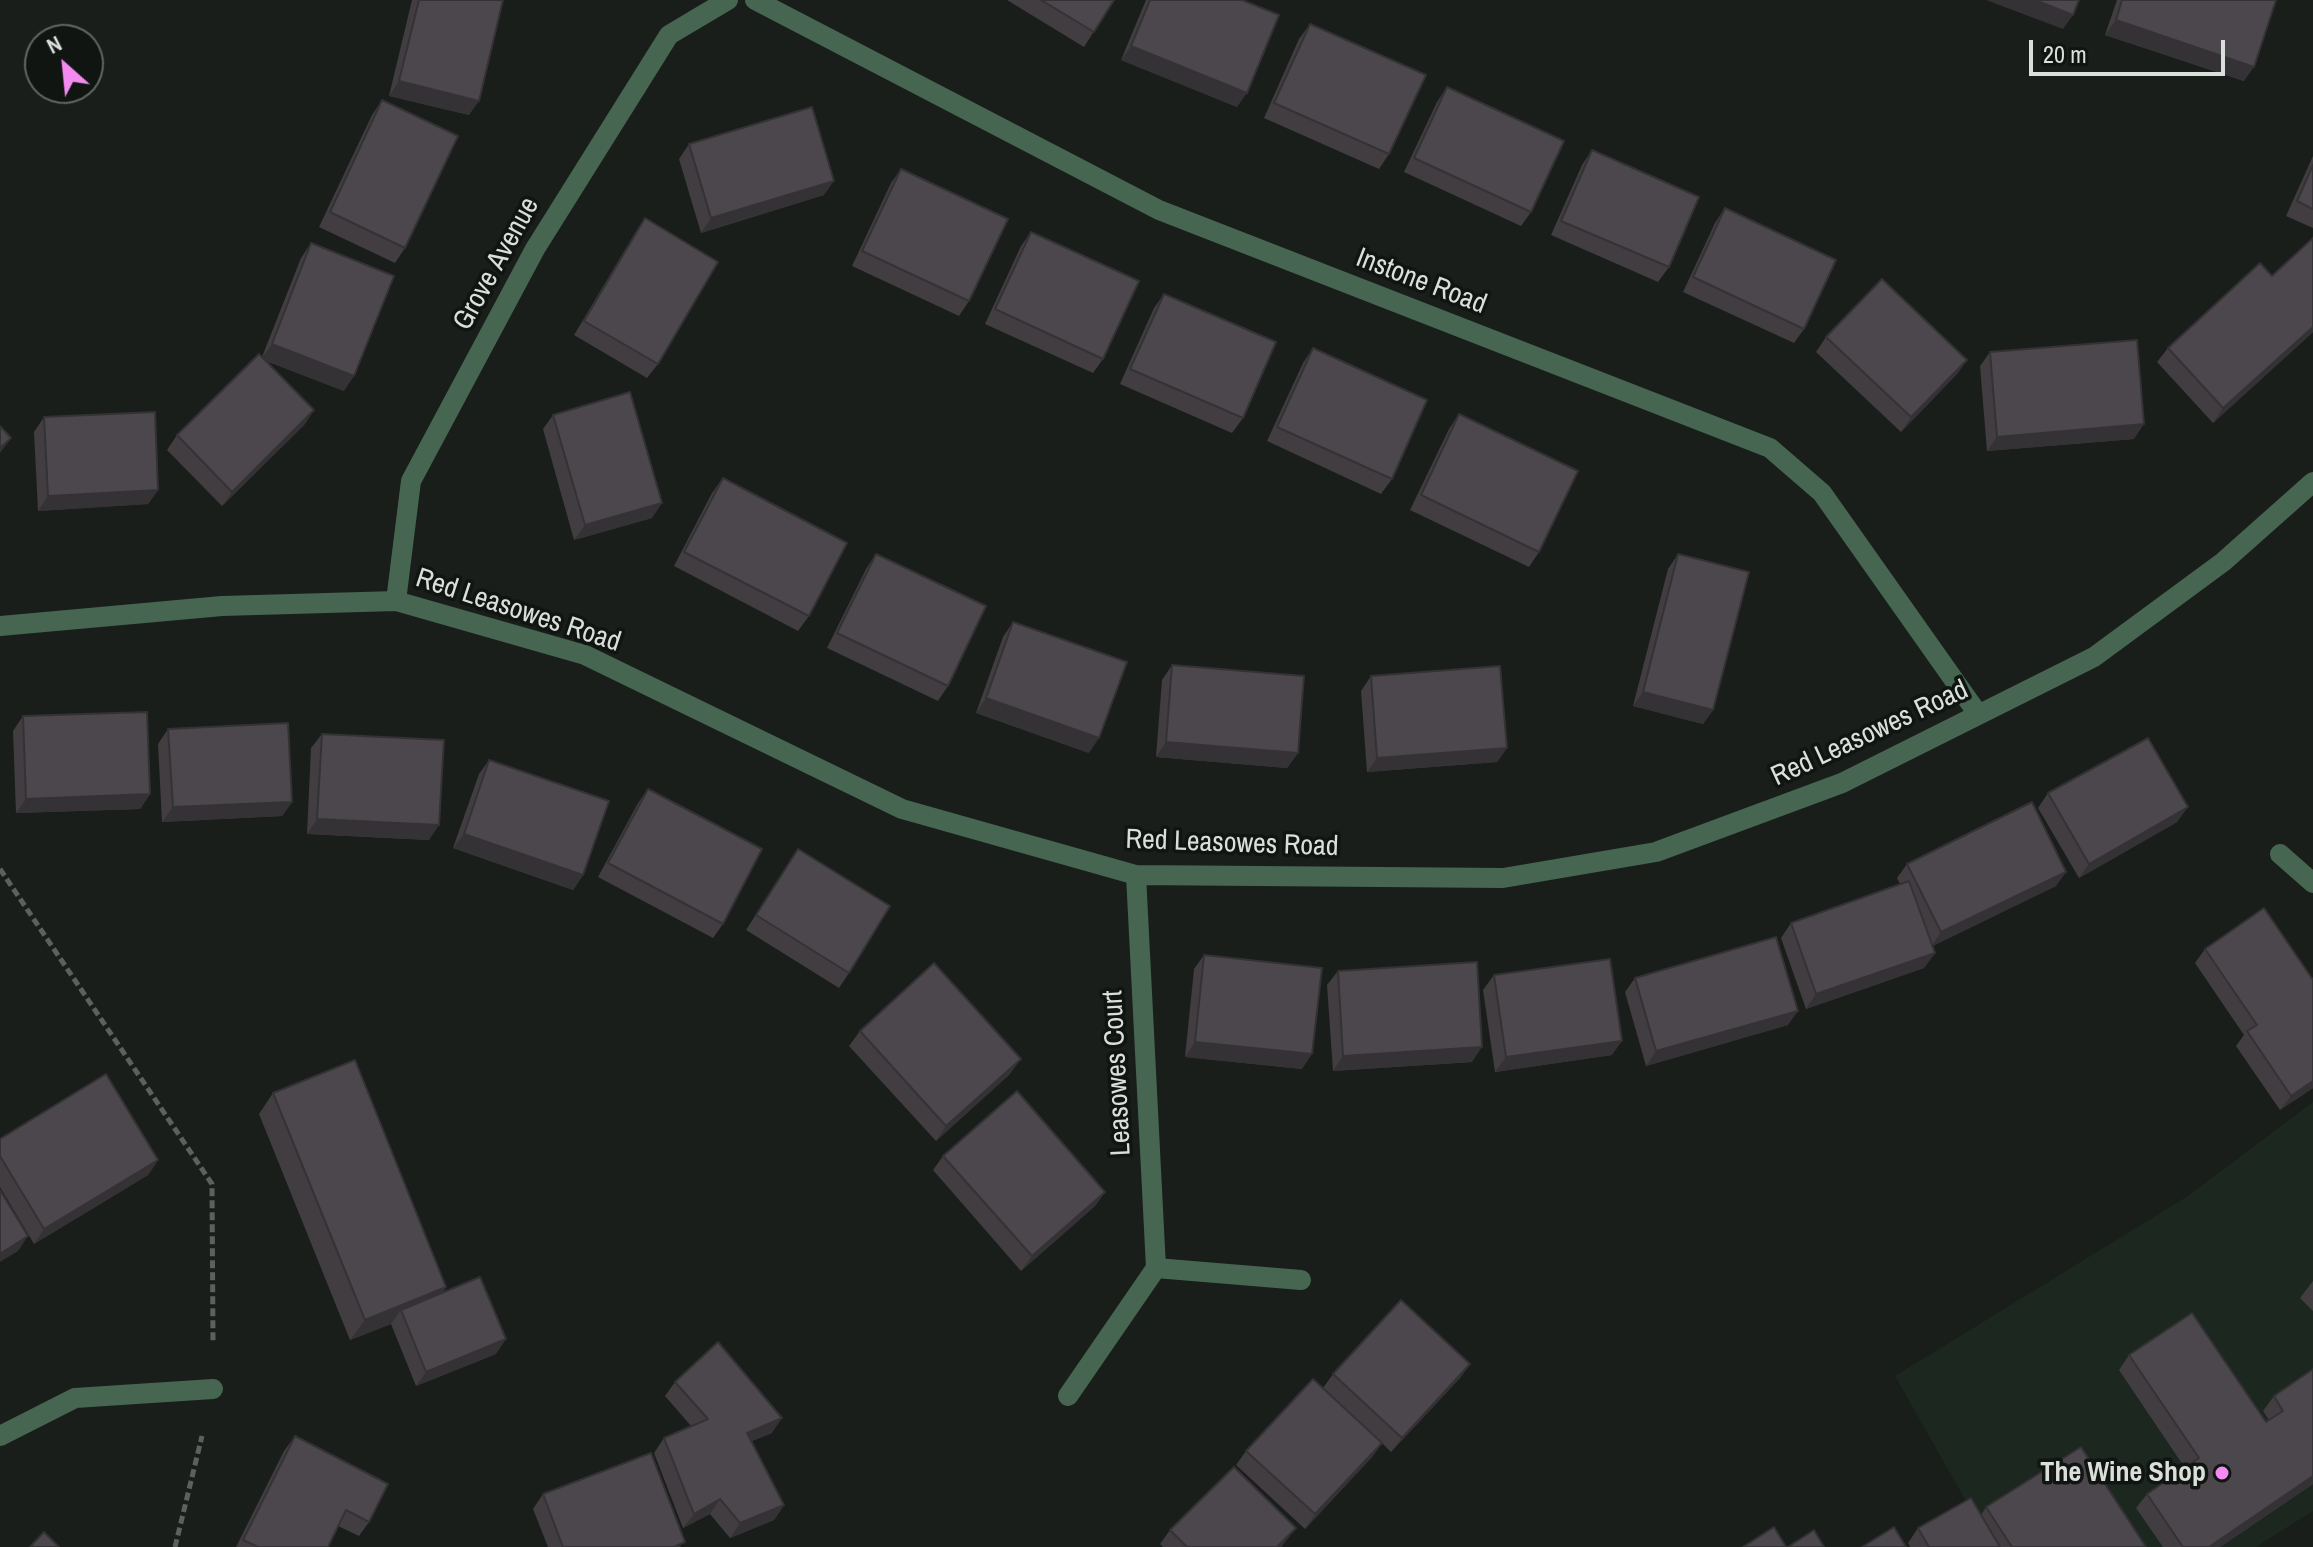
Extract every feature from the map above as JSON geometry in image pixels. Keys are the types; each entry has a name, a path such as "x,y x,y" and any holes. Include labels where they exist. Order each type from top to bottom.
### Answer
{"street":[{"name":"Grove Avenue","path":"396,601 411,481 535,249 669,35 728,0"},
{"name":"Instone Road","path":"755,0 1159,210 1770,448 1822,493 1978,714"},
{"name":"Red Leasowes Road","path":"0,626 222,606 396,601 585,655 902,809 1136,875 1503,878 1656,852 1842,783 2094,657 2223,562 2313,482"},
{"path":"2280,854 2313,883"},
{"name":"Leasowes Court","path":"1136,875 1156,1268"},
{"path":"1068,1396 1156,1268 1301,1280"},
{"path":"0,1436 75,1398 213,1389"}],"path":[{"path":"0,869 212,1184 213,1389 175,1547"}],"shaded area":[{"path":"2313,1102 2313,1511 2256,1547 1992,1547 1895,1376 2188,1196"}],"building":[{"path":"419,0 503,0 479,101 399,81"},
{"path":"1041,0 1114,0 1094,32"},
{"path":"1150,0 1242,0 1279,15 1247,93 1131,46"},
{"path":"2035,0 2079,0 2073,15"},
{"path":"2122,0 2276,0 2254,67 2116,20"},
{"path":"1310,24 1426,75 1389,154 1274,103"},
{"path":"1447,87 1564,141 1531,212 1414,158"},
{"path":"382,100 458,136 405,248 330,212"},
{"path":"812,107 834,181 711,218 689,144"},
{"path":"1592,150 1699,197 1669,267 1561,221"},
{"path":"2313,165 2313,209 2297,201"},
{"path":"901,169 1008,219 969,301 862,251"},
{"path":"1725,208 1836,260 1804,329 1693,277"},
{"path":"645,218 718,262 658,364 584,321"},
{"path":"1031,232 1139,281 1103,359 995,309"},
{"path":"2313,238 2313,327 2223,408 2168,348 2260,263 2272,276"},
{"path":"311,243 394,276 354,376 272,344"},
{"path":"1882,279 1967,360 1911,417 1826,337"},
{"path":"1164,294 1276,342 1243,418 1130,369"},
{"path":"2137,340 2144,424 1997,437 1990,352"},
{"path":"1313,348 1427,400 1392,479 1277,427"},
{"path":"259,354 314,410 232,492 177,435"},
{"path":"630,392 662,503 585,525 553,415"},
{"path":"155,412 158,490 48,496 44,417"},
{"path":"1459,414 1578,471 1539,552 1421,495"},
{"path":"0,426 11,438 0,448"},
{"path":"723,478 847,543 809,616 684,552"},
{"path":"876,554 986,606 948,686 837,633"},
{"path":"1678,554 1749,572 1713,710 1643,692"},
{"path":"1013,622 1127,662 1099,738 986,698"},
{"path":"1172,665 1304,676 1298,753 1166,742"},
{"path":"1500,666 1507,748 1377,758 1371,676"},
{"path":"147,712 150,794 26,799 23,716"},
{"path":"288,723 292,802 173,807 168,729"},
{"path":"322,734 444,740 439,825 317,819"},
{"path":"2148,738 2188,807 2089,864 2048,793"},
{"path":"489,760 609,801 583,875 464,834"},
{"path":"648,789 762,849 723,924 608,863"},
{"path":"2032,802 2066,872 1941,932 1907,864"},
{"path":"798,849 890,906 849,973 756,915"},
{"path":"1909,881 1935,953 1816,994 1791,923"},
{"path":"2264,908 2313,980 2313,1081 2291,1096 2247,1031 2257,1025 2205,949"},
{"path":"1776,937 1798,1011 1656,1051 1635,978"},
{"path":"1204,955 1322,968 1312,1054 1195,1042"},
{"path":"1610,959 1622,1041 1506,1057 1494,975"},
{"path":"1477,962 1482,1047 1343,1056 1338,971"},
{"path":"934,963 1021,1059 946,1126 860,1031"},
{"path":"355,1060 446,1287 365,1320 273,1093"},
{"path":"106,1074 158,1160 44,1229 0,1156 0,1139"},
{"path":"1017,1091 1105,1192 1032,1256 943,1156"},
{"path":"0,1190 28,1236 0,1254"},
{"path":"480,1277 506,1339 426,1372 401,1310"},
{"path":"1401,1300 1470,1364 1402,1438 1333,1374"},
{"path":"2192,1313 2266,1422 2283,1411 2274,1396 2313,1369 2313,1476 2209,1547 2183,1547 2147,1494 2199,1458 2129,1355"},
{"path":"718,1342 782,1418 747,1433 784,1505 740,1523 720,1499 694,1514 664,1438 708,1419 675,1382"},
{"path":"1313,1379 1382,1443 1315,1514 1246,1451"},
{"path":"295,1436 388,1484 369,1522 346,1510 328,1547 258,1547 243,1540"},
{"path":"2081,1447 2146,1547 2012,1547 1986,1507"},
{"path":"651,1453 685,1542 674,1547 563,1547 543,1494"},
{"path":"1234,1467 1296,1528 1277,1547 1187,1547 1170,1530"},
{"path":"1971,1498 2000,1547 1929,1547 1918,1528"},
{"path":"1774,1527 1786,1547 1743,1547"},
{"path":"1894,1527 1906,1547 1862,1547"},
{"path":"1814,1530 1824,1547 1788,1547"},
{"path":"44,1532 59,1547 30,1547"}],"place":[{"name":"The Wine Shop","path":"2222,1473"}]}
